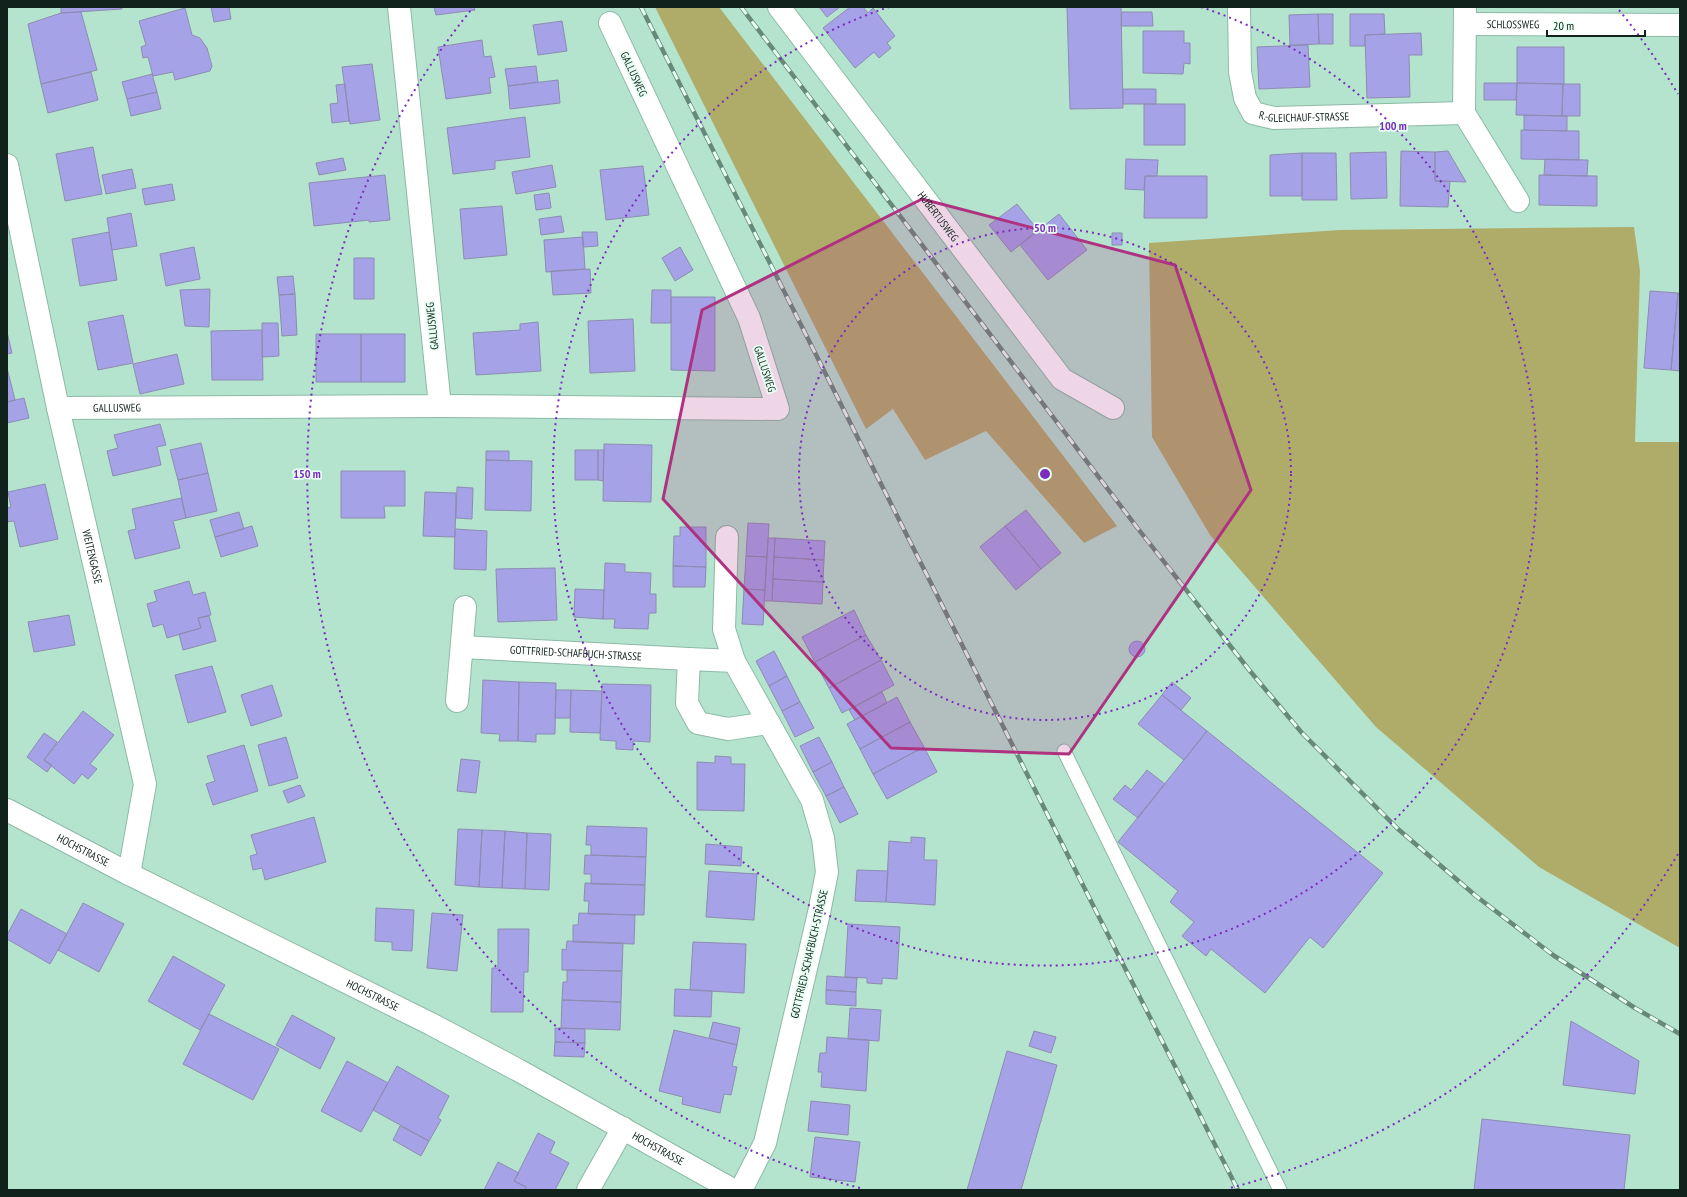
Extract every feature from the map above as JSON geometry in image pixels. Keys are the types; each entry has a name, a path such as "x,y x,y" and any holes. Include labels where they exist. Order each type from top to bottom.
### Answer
{"street":[{"name":"GALLUSWEG","path":"399,7 440,406"},
{"name":"HUBERTUSWEG","path":"779,7 1062,379 1113,408"},
{"name":"R.-GLEICHAUF-STRASSE","path":"1239,7 1240,72 1245,98 1253,113 1274,118 1464,113"},
{"path":"1466,16 1464,113 1518,200"},
{"name":"SCHLOSSWEG","path":"1466,16 1680,25"},
{"name":"GALLUSWEG","path":"58,408 440,406 778,409 749,318 610,23"},
{"name":"WEITENGASSE","path":"7,165 15,241 58,408 145,784 129,874"},
{"name":"GOTTFRIED-SCHAFBUCH-STRASSE","path":"727,537 724,628 734,661 812,800 823,838 827,872 819,913 765,1143 741,1190"},
{"path":"457,701 465,608"},
{"name":"GOTTFRIED-SCHAFBUCH-STRASSE","path":"462,647 734,661"},
{"path":"689,659 687,703 698,724 728,729 769,723"},
{"name":"HOCHSTRASSE","path":"7,810 129,874 431,1024 734,1190"},
{"path":"588,1190 623,1128"}],"lane":[{"path":"1064,751 1280,1190"}],"highlighted area":[{"path":"922,199 1175,265 1251,490 1069,754 891,748 663,499 702,310"}],"shaded area":[{"path":"655,7 719,7 1117,526 1084,543 986,431 925,460 893,409 866,429"},
{"path":"1634,227 1640,271 1635,442 1680,442 1680,948 1539,867 1376,727 1210,535 1152,437 1149,243 1340,230"}],"building":[{"path":"61,7 122,7 122,9 61,13"},
{"path":"211,7 229,7 231,19 214,22"},
{"path":"434,7 474,7 475,10 436,15"},
{"path":"819,7 840,7 827,17"},
{"path":"850,7 863,7 868,13 873,8 895,36 887,43 891,48 879,58 874,52 855,68 823,28"},
{"path":"1067,7 1121,7 1123,108 1070,109"},
{"path":"185,8 192,35 200,38 207,48 212,66 210,71 175,80 173,72 153,76 148,57 143,58 141,47 146,45 139,21"},
{"path":"81,12 97,70 41,84 28,24 61,13"},
{"path":"1122,12 1152,12 1153,26 1121,26"},
{"path":"1318,14 1333,14 1333,44 1319,44"},
{"path":"1318,14 1319,44 1290,45 1289,15"},
{"path":"1350,14 1384,14 1385,34 1365,35 1365,46 1350,46"},
{"path":"562,21 567,51 538,55 533,25"},
{"path":"1143,31 1184,31 1184,43 1190,43 1190,64 1184,63 1183,74 1143,73"},
{"path":"1421,33 1422,55 1409,55 1410,97 1367,98 1365,35"},
{"path":"482,40 484,57 491,56 495,77 489,78 491,93 446,99 438,47"},
{"path":"1308,45 1310,87 1259,89 1257,47"},
{"path":"1517,47 1564,47 1564,84 1517,83"},
{"path":"372,64 380,120 350,124 342,67"},
{"path":"536,66 538,82 508,86 505,69"},
{"path":"91,72 98,100 48,113 41,84"},
{"path":"152,74 157,92 127,99 122,82"},
{"path":"558,80 560,103 510,109 508,86"},
{"path":"1484,83 1517,83 1516,100 1484,100"},
{"path":"1517,83 1563,84 1562,116 1516,115"},
{"path":"345,84 349,121 332,123 330,104 338,103 336,85"},
{"path":"1563,84 1580,84 1580,116 1562,116"},
{"path":"1123,89 1156,89 1156,104 1123,104"},
{"path":"157,92 161,109 131,116 127,99"},
{"path":"1144,104 1185,104 1185,145 1144,145"},
{"path":"1524,115 1567,116 1567,131 1524,130"},
{"path":"525,117 530,157 495,161 495,169 453,174 447,128"},
{"path":"1521,130 1579,131 1579,160 1521,159"},
{"path":"93,147 102,194 65,201 56,154"},
{"path":"1401,151 1435,152 1435,181 1450,181 1448,207 1400,206"},
{"path":"1448,151 1466,182 1435,181 1435,152"},
{"path":"1386,152 1387,198 1351,199 1350,153"},
{"path":"1302,153 1302,196 1270,196 1270,155"},
{"path":"1302,153 1336,153 1337,200 1302,200"},
{"path":"343,158 346,170 319,175 316,163"},
{"path":"1126,159 1158,160 1157,176 1145,176 1144,190 1125,189"},
{"path":"1545,159 1588,160 1587,176 1544,175"},
{"path":"552,165 556,187 516,194 512,172"},
{"path":"643,166 649,215 606,220 600,170"},
{"path":"132,169 136,188 106,194 102,175"},
{"path":"385,175 390,220 369,222 369,220 314,226 309,183"},
{"path":"1539,175 1597,176 1597,206 1539,205"},
{"path":"1145,176 1207,176 1207,218 1144,218"},
{"path":"172,184 175,200 145,205 142,189"},
{"path":"549,193 551,208 536,210 534,195"},
{"path":"1017,204 1038,230 1011,252 989,225"},
{"path":"502,206 507,255 464,259 460,209"},
{"path":"131,213 137,246 112,250 107,218"},
{"path":"1059,214 1087,250 1048,280 1020,245"},
{"path":"561,216 564,232 541,235 539,219"},
{"path":"109,232 117,280 80,286 72,239"},
{"path":"582,232 597,232 598,246 583,247"},
{"path":"1112,233 1122,233 1122,245 1112,245"},
{"path":"583,237 585,269 546,272 544,240"},
{"path":"194,247 200,279 166,286 160,254"},
{"path":"680,247 693,270 675,281 662,258"},
{"path":"354,258 374,258 374,299 354,299"},
{"path":"590,269 591,293 553,295 551,271"},
{"path":"293,276 295,294 279,295 277,277"},
{"path":"210,289 209,327 185,326 180,290"},
{"path":"652,290 671,290 671,323 651,323"},
{"path":"1650,291 1678,293 1671,370 1644,368"},
{"path":"1678,293 1680,293 1680,371 1671,370"},
{"path":"295,294 297,335 282,336 279,295"},
{"path":"671,297 715,297 715,371 671,370"},
{"path":"123,315 133,363 98,370 88,322"},
{"path":"633,319 635,371 590,373 588,321"},
{"path":"538,322 541,371 476,375 473,333 520,330 520,324"},
{"path":"262,323 278,323 279,356 262,357"},
{"path":"262,330 263,380 212,380 211,331"},
{"path":"7,332 12,353 7,354"},
{"path":"316,334 361,334 361,382 316,382"},
{"path":"361,334 405,334 405,382 361,382"},
{"path":"177,354 184,384 140,394 133,364"},
{"path":"7,368 15,400 7,402"},
{"path":"24,398 29,418 7,423 7,402"},
{"path":"160,424 166,445 157,447 161,465 113,476 107,451 118,448 114,435"},
{"path":"201,443 208,473 178,480 170,450"},
{"path":"604,444 652,445 651,502 603,501"},
{"path":"575,450 598,450 598,480 575,480"},
{"path":"598,450 604,450 603,481 598,480"},
{"path":"486,451 509,451 509,461 486,460"},
{"path":"486,460 532,461 531,511 485,510"},
{"path":"341,471 405,471 405,506 384,506 385,518 341,518"},
{"path":"208,473 217,511 186,518 178,480"},
{"path":"45,484 58,539 20,547 14,521 7,522 7,508 11,507 8,492"},
{"path":"457,487 473,488 472,519 456,518"},
{"path":"425,492 456,493 455,537 423,536"},
{"path":"181,498 186,518 173,521 180,548 135,559 128,531 136,529 132,509"},
{"path":"1026,510 1061,553 1041,569 1005,526"},
{"path":"239,512 244,529 215,537 210,520"},
{"path":"748,523 769,524 767,557 746,556"},
{"path":"252,526 258,546 221,557 215,537"},
{"path":"1005,526 1041,569 1016,590 980,547"},
{"path":"680,527 706,527 706,567 673,566 674,536 680,536"},
{"path":"455,529 487,531 486,570 454,569"},
{"path":"768,538 775,538 772,601 764,601"},
{"path":"775,538 825,541 824,560 774,557"},
{"path":"746,556 767,557 765,590 744,589"},
{"path":"774,557 824,560 823,582 773,579"},
{"path":"605,563 625,564 625,572 651,573 650,594 656,594 656,613 649,613 648,629 614,628 615,619 603,619"},
{"path":"673,566 706,567 705,587 673,587"},
{"path":"555,568 557,620 498,622 496,569"},
{"path":"773,579 823,582 822,604 772,601"},
{"path":"189,581 193,595 205,592 211,615 198,618 201,628 167,638 163,624 153,627 147,604 157,601 154,591"},
{"path":"575,589 604,590 603,619 574,617"},
{"path":"744,589 765,590 763,625 742,624"},
{"path":"854,610 866,635 815,662 802,637"},
{"path":"69,615 75,645 34,652 28,622"},
{"path":"209,616 216,641 183,650 179,634 201,628 198,618"},
{"path":"866,635 881,660 829,688 815,662"},
{"path":"1137,641 1143,643 1145,649 1143,655 1137,657 1131,655 1129,649 1131,643"},
{"path":"774,651 787,676 769,686 756,661"},
{"path":"881,660 894,685 842,713 829,688"},
{"path":"212,666 226,712 188,723 175,675"},
{"path":"787,676 800,702 782,711 769,686"},
{"path":"483,680 519,682 518,741 499,741 500,734 481,733"},
{"path":"519,682 556,683 555,734 536,734 536,742 518,741"},
{"path":"1172,682 1191,698 1181,710 1162,695"},
{"path":"602,684 651,685 650,742 633,741 633,750 616,749 616,741 600,740"},
{"path":"272,685 282,716 251,726 241,695"},
{"path":"556,690 571,690 570,718 555,718"},
{"path":"571,690 602,691 600,733 570,732"},
{"path":"882,692 887,703 855,720 849,710"},
{"path":"1162,695 1207,731 1184,760 1138,724"},
{"path":"897,697 910,722 860,749 847,724"},
{"path":"800,702 814,728 795,737 782,711"},
{"path":"83,711 114,735 90,764 97,769 88,779 82,774 74,784 44,760"},
{"path":"910,722 924,747 873,774 860,749"},
{"path":"1207,731 1383,873 1323,948 1310,937 1265,993 1211,949 1206,956 1182,936 1194,922 1170,902 1178,891 1118,842"},
{"path":"44,733 57,742 44,760 52,765 47,772 27,757"},
{"path":"286,737 298,778 269,786 258,745"},
{"path":"819,737 832,762 813,772 800,746"},
{"path":"244,745 258,791 213,805 206,784 215,781 207,756"},
{"path":"924,747 937,772 887,799 873,774"},
{"path":"715,756 731,757 731,764 745,764 744,811 697,810 697,762 715,763"},
{"path":"461,759 480,761 476,793 457,791"},
{"path":"832,762 844,787 826,796 813,772"},
{"path":"1147,770 1165,784 1138,818 1113,799 1125,785 1131,790"},
{"path":"300,785 305,796 288,803 283,791"},
{"path":"844,787 858,814 840,823 826,796"},
{"path":"314,817 326,862 265,880 262,868 253,870 250,856 257,854 251,835"},
{"path":"587,826 647,828 646,857 591,855 591,845 586,845"},
{"path":"458,829 482,830 479,887 455,885"},
{"path":"482,830 505,831 502,888 479,887"},
{"path":"505,831 527,833 525,889 502,888"},
{"path":"527,833 551,834 549,890 525,889"},
{"path":"911,837 925,838 924,860 937,860 935,905 886,902 889,841 911,843"},
{"path":"706,844 742,847 741,866 705,864"},
{"path":"585,855 646,857 645,885 591,884 591,874 584,874"},
{"path":"857,870 888,871 886,902 855,901"},
{"path":"709,871 757,874 754,920 706,917"},
{"path":"585,883 645,885 644,915 588,914 589,901 584,901"},
{"path":"83,903 124,924 99,972 58,950"},
{"path":"376,908 414,910 412,951 392,950 392,942 375,941"},
{"path":"21,909 67,934 50,964 7,939 7,935"},
{"path":"432,913 463,915 457,971 427,968"},
{"path":"579,913 635,915 634,944 573,942 573,925 578,925"},
{"path":"848,924 900,927 897,979 882,978 882,984 867,983 867,978 845,977"},
{"path":"498,929 529,929 528,972 524,972 523,1012 491,1012 492,968 498,968"},
{"path":"567,941 623,943 622,971 562,970 562,949 566,950"},
{"path":"693,942 746,944 744,993 690,990"},
{"path":"173,956 225,985 200,1030 148,1001"},
{"path":"567,970 622,971 621,1002 562,1000 563,982 567,982"},
{"path":"827,976 857,978 856,992 826,990"},
{"path":"675,989 712,991 711,1017 674,1016"},
{"path":"826,990 856,992 856,1006 826,1004"},
{"path":"562,1000 621,1002 620,1030 561,1028"},
{"path":"850,1008 881,1010 879,1041 848,1039"},
{"path":"209,1014 279,1049 253,1100 183,1064"},
{"path":"292,1015 335,1038 320,1069 276,1045"},
{"path":"1571,1021 1639,1061 1635,1094 1563,1085"},
{"path":"713,1022 740,1028 737,1045 709,1038"},
{"path":"555,1028 585,1029 585,1043 555,1042"},
{"path":"674,1030 737,1045 732,1066 737,1067 731,1095 724,1094 720,1113 682,1104 683,1097 659,1091"},
{"path":"1034,1031 1056,1037 1051,1053 1029,1046"},
{"path":"827,1037 869,1040 866,1091 821,1087 822,1072 818,1072 820,1053 826,1053"},
{"path":"555,1042 585,1043 584,1057 554,1056"},
{"path":"1007,1051 1057,1065 1021,1190 967,1190"},
{"path":"347,1061 388,1083 361,1132 321,1111"},
{"path":"397,1066 449,1096 438,1118 441,1120 429,1141 373,1110"},
{"path":"811,1101 850,1105 848,1135 808,1131"},
{"path":"1482,1119 1630,1135 1624,1190 1474,1190"},
{"path":"400,1126 429,1141 421,1156 393,1140"},
{"path":"538,1133 555,1142 550,1153 569,1163 555,1190 525,1190 526,1187 514,1181"},
{"path":"815,1137 860,1142 855,1182 810,1177"},
{"path":"498,1162 519,1173 514,1181 526,1187 525,1190 484,1190"}],"railway":[{"path":"641,7 1238,1190"},
{"path":"741,7 1139,530 1250,671 1302,733 1398,829 1476,896 1553,955 1635,1008 1680,1034"}]}
